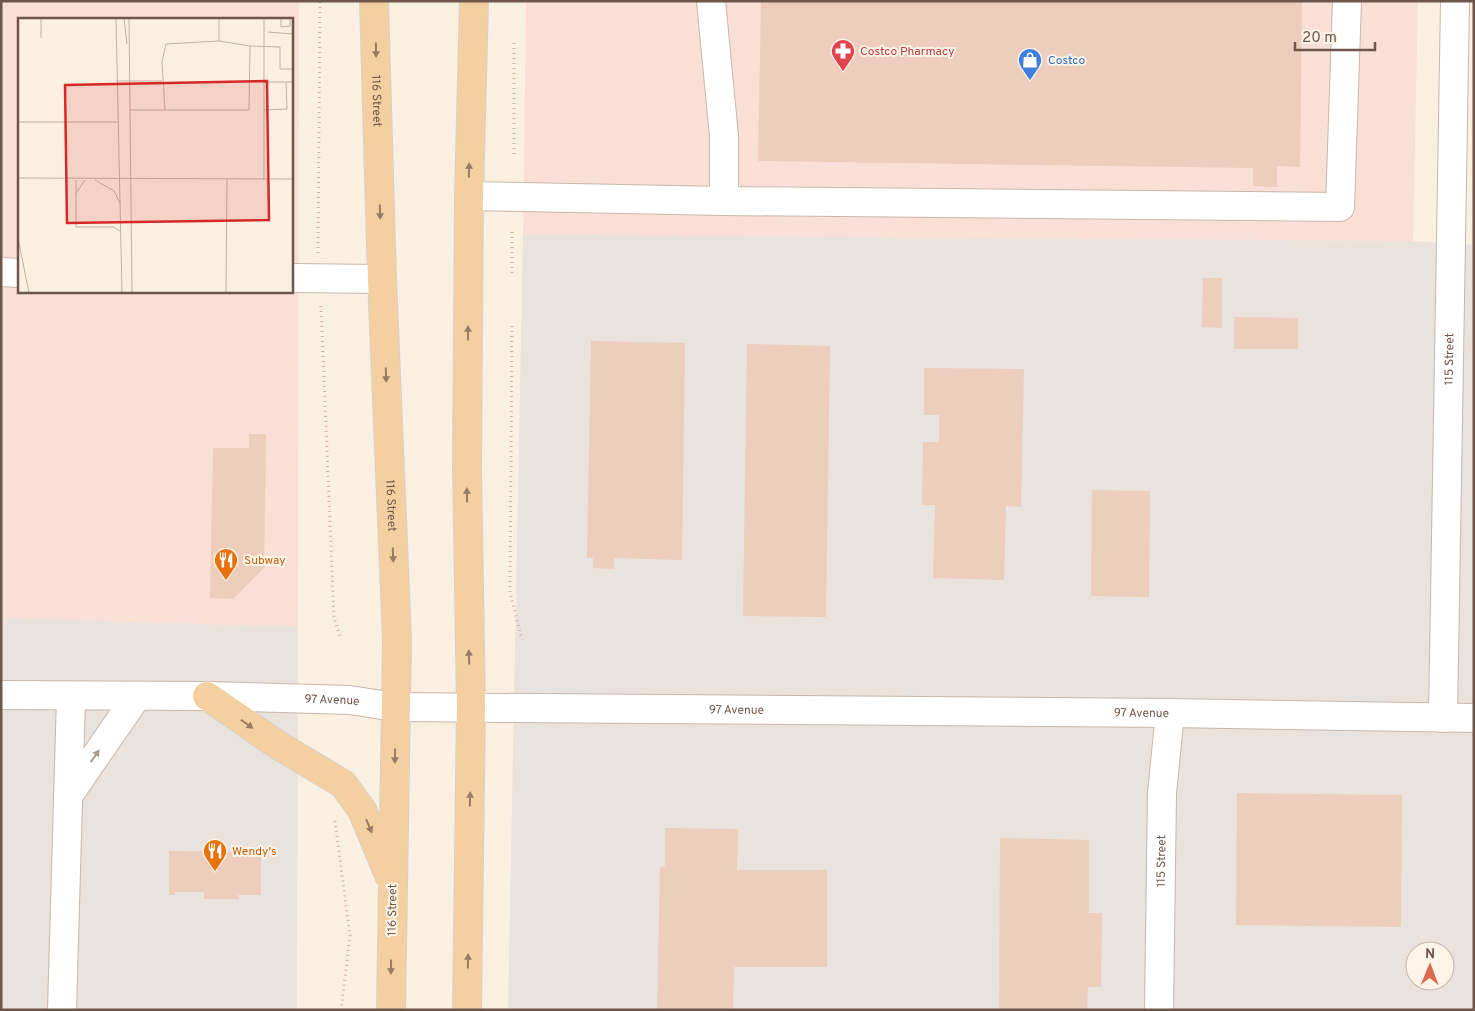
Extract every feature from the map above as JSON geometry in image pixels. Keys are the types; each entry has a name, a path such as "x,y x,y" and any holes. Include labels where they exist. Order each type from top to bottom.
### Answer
{"main road":[{"name":"116 Street","path":"374,1 382,279 397,640 394,707 390,1010"},
{"path":"467,1010 471,706 466,467 469,196 474,1"},
{"path":"207,696 278,745 343,784 362,810 393,883"}],"street":[{"path":"711,1 724,136 724,201"},
{"path":"469,196 724,201 1340,207 1347,1"},
{"name":"115 Street","path":"1443,718 1463,207 1461,5"},
{"path":"1,272 18,273"},
{"path":"292,278 382,279"},
{"name":"97 Avenue","path":"1,695 207,696 350,700 394,707 471,706 1170,713 1474,718"},
{"path":"62,1010 71,696"},
{"path":"68,796 137,696"},
{"name":"115 Street","path":"1159,1010 1162,793 1170,713"}],"path":[{"path":"320,1 318,278 322,313 334,618 341,639"},
{"path":"514,39 514,154"},
{"path":"512,228 512,273"},
{"path":"512,326 510,592 522,640"},
{"path":"335,820 350,936 341,1010"}],"shaded area":[{"path":"1,1 299,1 298,627 1,618"},
{"path":"526,1 1418,1 1413,241 523,235"},
{"path":"523,235 1413,241 1474,245 1474,1010 508,1010"},
{"path":"1,618 298,627 297,1010 1,1010"}],"building":[{"name":"Costco","path":"761,1 1302,1 1300,167 1277,166 1277,187 1253,186 1253,168 758,161"},
{"path":"1203,278 1222,278 1222,328 1202,327"},
{"path":"1234,317 1298,318 1298,349 1234,349"},
{"path":"591,341 685,343 682,560 614,558 614,569 593,568 593,558 587,558"},
{"path":"747,344 830,346 826,617 743,616"},
{"path":"924,368 1024,369 1021,507 1006,506 1004,580 933,578 935,505 922,505 923,442 939,442 939,415 924,415"},
{"path":"249,434 266,434 264,568 233,599 210,598 213,448 249,448"},
{"path":"1092,490 1150,491 1149,597 1091,596"},
{"path":"1237,793 1402,795 1401,927 1236,925"},
{"path":"665,828 738,829 737,870 827,870 827,967 734,967 733,1010 657,1010 660,868 665,866"},
{"path":"1000,838 1089,840 1089,913 1102,913 1101,987 1088,987 1087,1010 999,1010"},
{"name":"Wendy's","path":"169,851 261,852 261,895 238,895 239,899 204,899 204,892 175,892 175,895 169,895"}],"place":[{"name":"Costco Pharmacy","path":"843,72"},
{"name":"Costco","path":"1030,81"},
{"name":"Subway","path":"226,581"},
{"name":"Wendy's","path":"215,872"}]}
